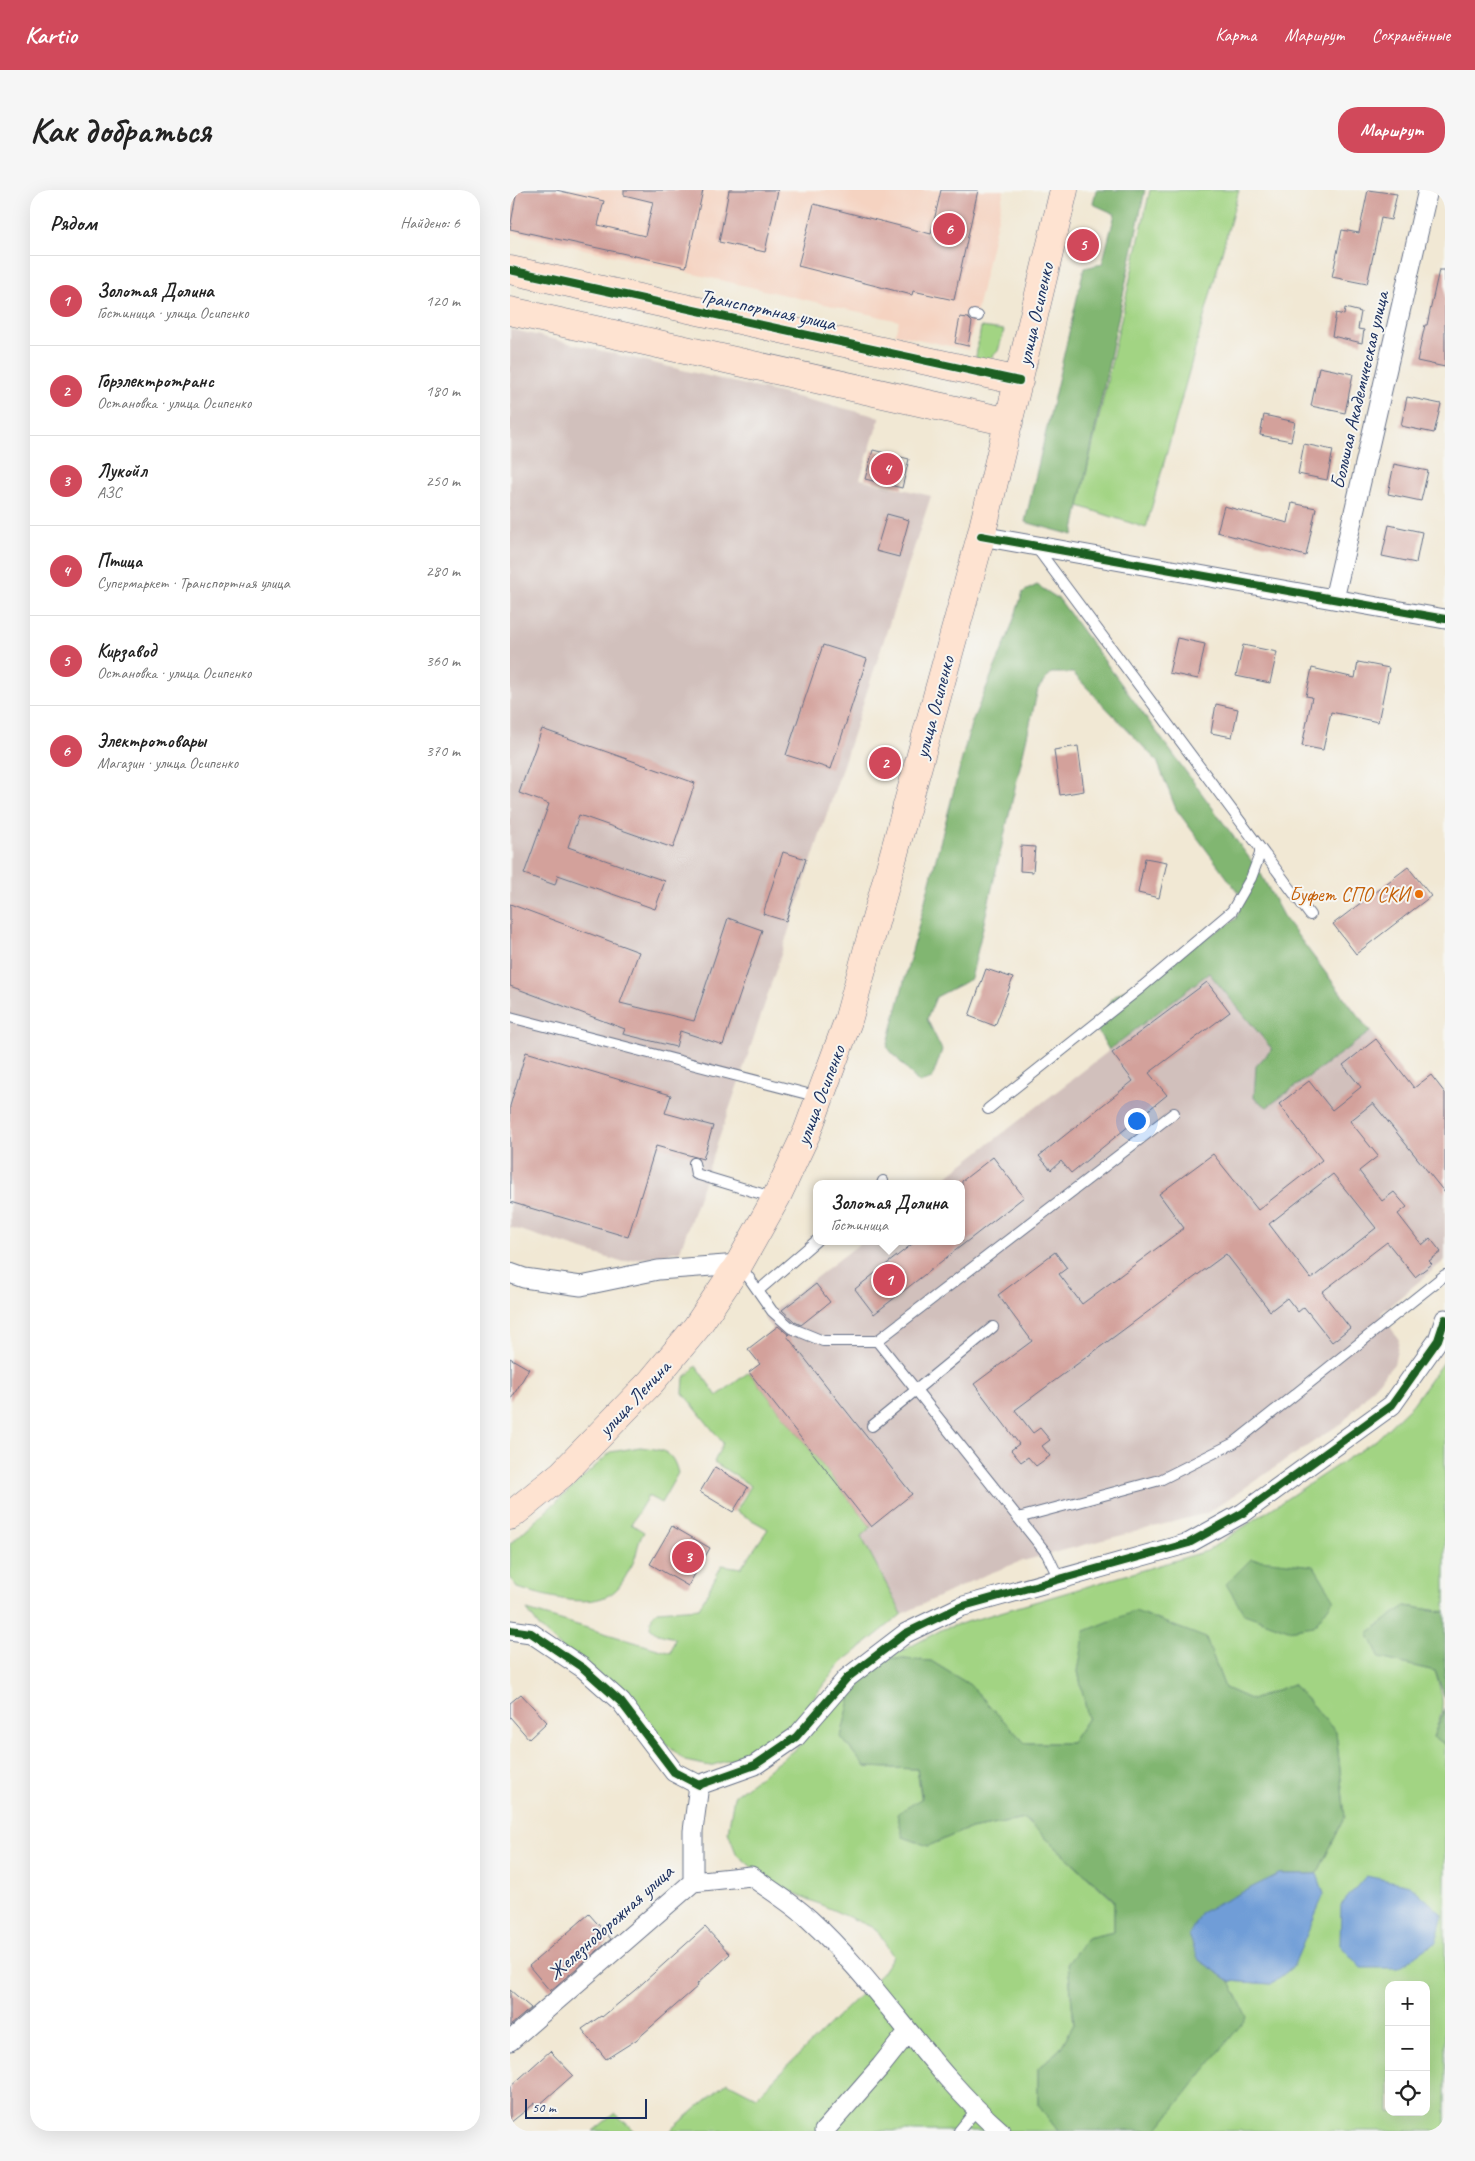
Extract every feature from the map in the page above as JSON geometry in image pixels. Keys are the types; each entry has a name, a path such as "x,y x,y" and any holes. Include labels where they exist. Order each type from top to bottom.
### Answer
{"main road":[{"name":"улица Осипенко","path":"739,1264 776,1198 807,1132 848,1021 981,536 1020,381 1064,190"},
{"name":"Транспортная улица","path":"510,270 1020,381"},
{"path":"510,311 1010,422"},
{"name":"улица Ленина","path":"510,1516 562,1474 651,1382 696,1328 739,1264"}],"street":[{"name":"Большая Академическая улица","path":"1334,599 1428,190"},
{"path":"981,536 1445,619"},
{"path":"510,1273 524,1278 582,1286 658,1270 739,1264"},
{"path":"510,1630 532,1632 583,1668 621,1702 674,1772 699,1785 755,1765 796,1737 847,1678 906,1633 960,1607 1189,1543 1243,1513 1392,1405 1438,1340 1445,1318"},
{"name":"Железнодорожная улица","path":"510,2041 693,1882 693,1832 699,1785"},
{"path":"693,1882 751,1876 809,1918 857,1970 976,2110 1000,2131"},
{"path":"824,2131 882,2066 908,2032"}],"lane":[{"path":"1036,547 1310,915"},
{"path":"988,1109 1143,986 1232,911 1251,878 1260,854 1260,848"},
{"path":"510,1016 820,1097"},
{"path":"739,1264 772,1311 791,1328 823,1341 877,1341 1174,1113"},
{"path":"694,1163 696,1174 776,1198"},
{"path":"758,1290 813,1244"},
{"path":"1018,1518 1160,1480 1234,1443 1445,1276"},
{"path":"872,1426 993,1327"},
{"path":"877,1341 1048,1554 1059,1579"},
{"path":"958,2131 976,2110"}],"shaded area":[{"path":"510,190 1004,190 968,350 895,334 899,321 510,232"},
{"path":"510,329 880,417 860,479 931,496 748,1055 680,1251 621,1262 510,1227"},
{"path":"1283,916 1414,1088 1445,1093 1445,1260 1381,1313 1399,1340 1394,1364 1343,1422 1207,1513 1019,1562 983,1576 902,1614 861,1536 871,1526 749,1372 760,1364 748,1349 773,1330 764,1318 858,1245 965,1245 965,1180 942,1180"}],"green space":[{"path":"1096,190 1145,190 1073,535 1025,522 1084,268 1102,264 1115,214 1093,204"},
{"path":"1150,190 1239,190 1146,528 1079,506"},
{"path":"981,327 1004,330 998,351 986,363 975,362"},
{"path":"1037,585 1059,599 1261,874 1283,916 1370,1032 1267,1107 1254,1098 1256,1066 1272,1049 1209,973 1109,1050 1096,1028 1113,997 1236,919 1243,899 1176,809 1157,761 1073,673 1051,673 1038,689 971,979 936,997 927,1019 942,1050 932,1079 919,1083 887,1047 971,724 1008,636 1023,592"},
{"path":"1445,1359 1445,1612 1405,1606 1380,1658 1435,1671 1442,1698 1442,1711 1433,1737 1445,1744 1445,2131 1156,2131 1246,2017 1230,1981 1271,1984 1324,1894 1317,1874 1345,1817 1336,1732 1293,1684 1252,1700 1225,1688 1206,1638 1078,1671 1088,1718 1071,1743 1025,1743 970,1685 931,1661 889,1658 943,1629 1207,1551 1376,1440 1413,1404"},
{"path":"696,1366 717,1396 749,1372 871,1527 861,1536 902,1614 839,1665 790,1728 751,1753 710,1766 685,1761 540,1628 527,1610 671,1653 675,1638 658,1634 650,1627 652,1616 657,1611 699,1608 722,1565 741,1568 768,1529 736,1511 751,1486 714,1462 723,1443 683,1393 684,1378"},
{"path":"640,1447 665,1452 673,1459 678,1473 661,1503 648,1496 631,1524 644,1532 634,1561 618,1588 596,1600 583,1601 555,1598 517,1588 510,1577 510,1544 611,1452"},
{"path":"1251,1559 1314,1566 1334,1599 1314,1626 1288,1630 1244,1614 1226,1584"},
{"path":"1405,1606 1445,1612 1445,1697 1435,1671 1380,1658 1368,1633"},
{"path":"1135,1611 1206,1638 1225,1688 1252,1700 1293,1684 1336,1732 1345,1817 1317,1874 1279,1874 1199,1960 1230,1981 1247,2017 1156,2131 1058,2131 1038,2105 1038,2068 1060,2049 1074,2024 1068,1963 1087,1938 1114,1932 1114,1900 1025,1819 965,1830 928,1846 903,1837 897,1814 922,1798 917,1769 865,1767 841,1737 853,1688 889,1658 931,1661 970,1685 1025,1743 1071,1743 1088,1718 1078,1671 1085,1631"},
{"path":"853,1688 841,1737 865,1767 917,1769 928,1846 965,1830 1025,1819 1114,1901 1114,1932 1087,1938 1068,1963 1074,2024 1060,2049 1038,2068 1038,2105 1058,2131 670,2131 727,2082 756,2097 882,1973 893,1956 876,1929 767,1881 736,1853 728,1832 734,1796 799,1746"},
{"path":"1445,1708 1445,1744 1433,1737"},
{"path":"615,2113 634,2131 593,2131"}],"water":[{"path":"1279,1874 1317,1874 1324,1894 1293,1967 1271,1984 1230,1981 1199,1960 1189,1935 1200,1913"},
{"path":"1366,1876 1410,1885 1443,1915 1436,1942 1398,1968 1361,1968 1340,1945 1341,1905"}],"building":[{"path":"517,190 556,190 604,201 598,225 645,236 653,202 624,195 624,190 703,190 686,267 510,229"},
{"path":"729,190 778,190 765,252 719,242"},
{"path":"941,190 978,190 954,300 913,291 912,295 798,266 814,204 931,234"},
{"path":"1368,190 1397,194 1391,220 1381,218 1367,284 1332,277 1342,230 1359,233"},
{"path":"1439,270 1445,270 1445,367 1417,361"},
{"path":"1345,308 1361,312 1358,329 1364,330 1362,343 1332,336 1336,313 1344,315"},
{"path":"960,317 968,318 972,322 968,346 955,343"},
{"path":"1319,367 1353,374 1345,413 1311,406"},
{"path":"1407,397 1441,404 1434,433 1401,426"},
{"path":"1264,415 1295,422 1291,441 1260,435"},
{"path":"1304,444 1333,450 1327,480 1298,474"},
{"path":"873,450 909,459 902,488 865,479"},
{"path":"1394,464 1428,471 1421,501 1388,494"},
{"path":"1292,503 1316,508 1306,556 1217,532 1224,506 1288,523"},
{"path":"887,514 909,520 899,557 876,551"},
{"path":"1389,525 1422,532 1416,563 1382,556"},
{"path":"1177,638 1205,644 1198,679 1169,673"},
{"path":"823,645 867,659 831,769 786,755"},
{"path":"1243,645 1277,652 1270,683 1236,676"},
{"path":"1358,662 1389,668 1378,722 1331,712 1323,750 1302,746 1312,697 1306,696 1312,668 1355,678"},
{"path":"1216,704 1238,709 1232,737 1211,733"},
{"path":"542,729 695,783 673,848 579,815 568,847 665,881 655,909 558,875 555,885 524,874 549,804 519,793"},
{"path":"1078,746 1084,791 1060,795 1054,750"},
{"path":"1021,846 1035,847 1033,872 1020,871"},
{"path":"783,852 806,859 786,921 763,914"},
{"path":"1145,858 1167,862 1159,898 1138,893"},
{"path":"1408,867 1431,896 1356,954 1333,924"},
{"path":"510,904 639,952 620,1003 694,1021 728,918 762,930 723,1045 680,1031 676,1047 623,1034 625,1029 510,986"},
{"path":"986,969 1013,978 995,1026 969,1016"},
{"path":"1207,982 1230,1012 1149,1073 1167,1095 1071,1173 1061,1161 1051,1170 1039,1156 1133,1081 1112,1053"},
{"path":"1376,1039 1414,1088 1431,1075 1445,1093 1445,1193 1373,1103 1350,1121 1378,1156 1359,1171 1382,1201 1394,1192 1407,1207 1398,1214 1422,1245 1430,1238 1441,1252 1429,1261 1432,1264 1415,1277 1387,1242 1322,1292 1350,1328 1332,1342 1304,1307 1298,1312 1287,1298 1270,1311 1226,1254 1015,1410 1033,1433 1040,1428 1050,1440 1042,1446 1050,1456 1036,1466 1028,1457 1021,1462 1011,1450 1019,1444 974,1384 1032,1341 998,1295 1055,1252 1067,1268 1059,1274 1082,1304 1184,1228 1159,1194 1213,1154 1258,1210 1322,1160 1279,1104 1309,1081 1332,1110 1361,1087 1343,1065","holes":["1333,1174 1376,1228 1311,1279 1269,1224"]},
{"path":"526,1052 671,1095 665,1113 713,1126 703,1159 656,1146 628,1237 510,1202 510,1106"},
{"path":"993,1157 1024,1197 965,1243 965,1180 963,1180"},
{"path":"911,1245 962,1245 874,1314 855,1289"},
{"path":"816,1284 830,1302 801,1325 782,1310"},
{"path":"778,1326 789,1335 787,1336 912,1494 871,1527 749,1372 760,1364 748,1349"},
{"path":"510,1358 529,1369 510,1401"},
{"path":"715,1467 748,1487 733,1512 700,1492"},
{"path":"672,1526 710,1548 688,1586 650,1564"},
{"path":"521,1694 547,1722 529,1739 510,1717 510,1703"},
{"path":"589,1914 611,1939 550,1991 529,1966"},
{"path":"705,1927 730,1954 697,1984 698,1986 636,2040 606,2059 582,2029 602,2017 635,1990"},
{"path":"510,1990 531,2008 510,2026"},
{"path":"550,2051 573,2075 538,2106 535,2103 510,2123 510,2087"}],"cycle path":[{"path":"510,270 1019,381"},
{"path":"981,536 1445,619"},
{"path":"510,1630 531,1633 583,1668 621,1702 674,1772 699,1785 755,1765 796,1737 847,1678 906,1633 960,1607 1189,1543 1243,1513 1392,1405 1438,1340 1445,1319"}],"place":[{"name":"Электротовары","path":"949,229"},
{"name":"Кирзавод","path":"1083,245"},
{"name":"Птица","path":"887,469"},
{"name":"Горэлектротранс","path":"885,763"},
{"name":"Буфет СПО СКИ","path":"1419,894"},
{"name":"Золотая Долина","path":"889,1280"},
{"name":"Лукойл","path":"688,1557"}]}
